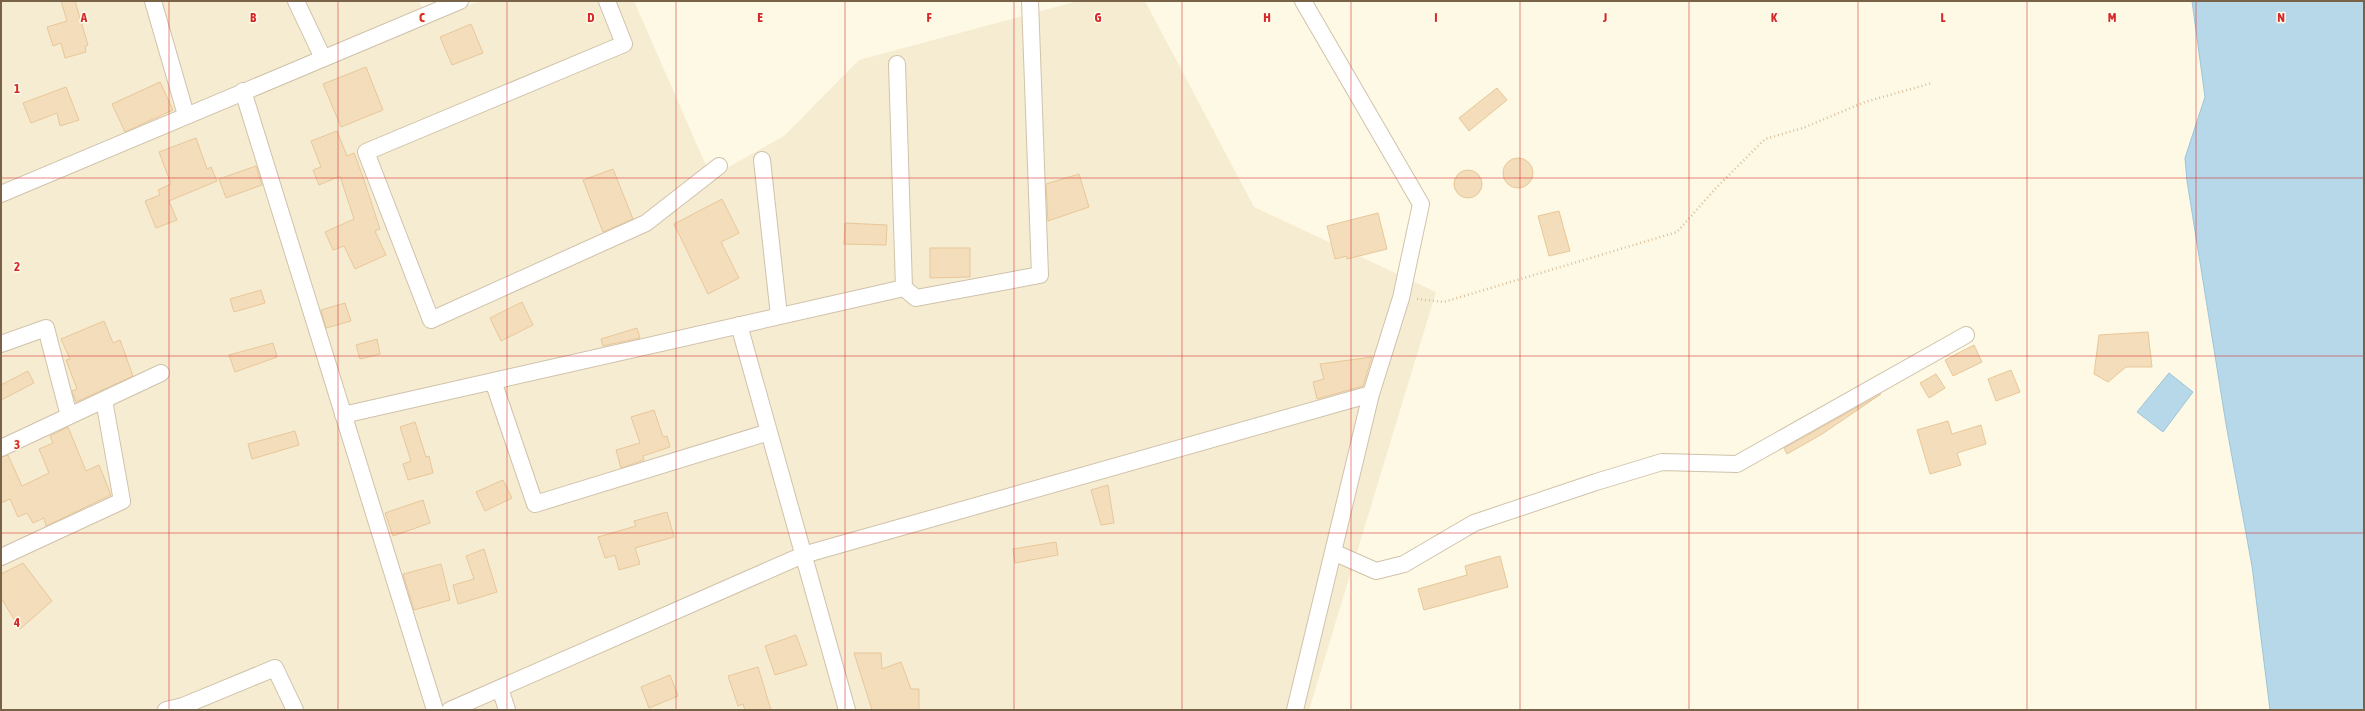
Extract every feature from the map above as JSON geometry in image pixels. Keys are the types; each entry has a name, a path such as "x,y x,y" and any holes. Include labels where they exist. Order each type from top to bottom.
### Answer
{"street":[{"path":"153,1 186,115"},
{"path":"296,1 323,58"},
{"path":"1,194 460,1"},
{"path":"608,1 624,44 366,152 431,320 646,223 719,166"},
{"path":"897,64 904,288 916,298 1040,275 1030,1"},
{"path":"1295,710 1371,394 1401,298 1421,204 1303,1"},
{"path":"243,91 434,710"},
{"path":"762,160 779,316"},
{"path":"343,415 904,288"},
{"path":"739,325 847,710"},
{"path":"1,344 46,328 68,416"},
{"path":"1333,552 1376,571 1404,564 1474,523 1596,482 1662,462 1737,464 1966,335"},
{"path":"1,448 161,373"},
{"path":"493,381 535,504 769,432"},
{"path":"450,710 803,555 1371,394"},
{"path":"1,557 122,501 104,400"},
{"path":"166,710 183,706 275,668 295,710"},
{"path":"500,688 507,710"}],"path":[{"path":"1401,298 1444,302 1677,232 1716,188 1765,139 1803,128 1866,102 1932,83"}],"shaded area":[{"path":"1,1 419,1 427,17 482,1 634,1 711,177 784,136 859,60 1078,1 1145,1 1254,207 1436,292 1309,710 1,710"}],"water":[{"path":"2192,1 2364,1 2364,710 2270,710 2252,566 2226,424 2187,181 2185,158 2205,97"},
{"path":"2169,373 2193,392 2163,432 2137,412"}],"building":[{"path":"61,1 75,1 88,45 85,46 86,52 65,58 61,43 53,46 47,27 67,21"},
{"path":"471,24 483,53 452,65 440,37"},
{"path":"366,67 383,110 341,127 323,84"},
{"path":"160,82 173,110 125,132 112,104"},
{"path":"66,87 79,120 60,126 57,113 31,123 23,103"},
{"path":"1497,88 1507,100 1469,131 1459,118"},
{"path":"337,131 347,156 354,153 380,229 375,231 386,255 355,269 344,246 333,250 325,232 354,219 340,176 319,185 313,170 321,167 311,141"},
{"path":"196,138 207,169 211,167 217,181 169,201 177,220 156,228 145,201 160,195 158,190 171,184 159,152"},
{"path":"1518,158 1529,162 1533,173 1529,184 1518,188 1507,184 1503,173 1507,162"},
{"path":"256,166 262,185 226,198 219,179"},
{"path":"613,169 633,219 603,232 583,180"},
{"path":"1468,170 1478,174 1482,184 1478,194 1468,198 1458,194 1454,184 1458,174"},
{"path":"1079,174 1089,207 1048,221 1046,184"},
{"path":"722,199 739,233 721,242 739,278 708,294 674,224"},
{"path":"1559,211 1570,251 1549,256 1538,216"},
{"path":"1378,213 1387,249 1347,259 1347,256 1335,259 1327,226"},
{"path":"845,223 887,225 886,245 844,244"},
{"path":"930,248 970,248 970,277 930,278"},
{"path":"261,290 265,303 234,312 230,299"},
{"path":"522,302 533,325 501,341 490,318"},
{"path":"345,303 351,321 326,328 321,310"},
{"path":"104,321 113,343 120,340 133,376 76,402 72,391 77,389 66,360 70,359 61,339"},
{"path":"637,328 640,338 603,346 601,339"},
{"path":"2148,332 2152,367 2126,367 2108,382 2094,374 2099,335"},
{"path":"377,339 380,354 360,359 356,345"},
{"path":"273,343 277,357 235,372 229,355"},
{"path":"1974,345 1982,362 1953,376 1945,360"},
{"path":"1372,357 1363,386 1317,399 1313,382 1324,379 1320,364"},
{"path":"2011,370 2020,392 1996,401 1988,379"},
{"path":"28,371 34,383 1,400 1,385"},
{"path":"1936,374 1945,388 1929,398 1920,383"},
{"path":"1881,394 1822,434 1787,454 1784,448"},
{"path":"654,410 663,437 667,436 670,447 643,456 644,460 621,468 616,450 640,443 631,417"},
{"path":"1948,421 1952,434 1981,425 1986,444 1957,453 1961,465 1930,474 1917,430"},
{"path":"415,422 426,457 429,456 433,473 408,480 403,464 411,461 400,427"},
{"path":"68,427 86,471 99,465 111,495 46,526 44,518 33,523 27,513 18,517 10,499 1,503 1,457 8,455 22,486 49,473 39,449 53,443 50,436"},
{"path":"295,431 299,445 252,459 248,444"},
{"path":"503,480 512,498 485,511 476,492"},
{"path":"1108,485 1114,523 1101,525 1091,490"},
{"path":"423,500 430,523 393,536 385,513"},
{"path":"667,512 674,537 635,548 640,564 619,570 615,555 605,558 598,537 636,526 634,521"},
{"path":"1056,542 1058,555 1015,563 1013,549"},
{"path":"484,549 497,592 458,604 453,585 474,579 466,556"},
{"path":"1500,556 1508,587 1424,610 1418,589 1467,575 1465,566"},
{"path":"23,563 52,601 20,629 1,598 1,574"},
{"path":"441,564 450,600 414,610 403,574"},
{"path":"796,635 807,665 775,675 765,646"},
{"path":"854,653 881,653 882,669 901,662 911,689 919,689 919,710 872,710"},
{"path":"758,667 771,710 745,710 743,704 738,706 728,676"},
{"path":"670,675 678,696 649,708 641,687"}]}
